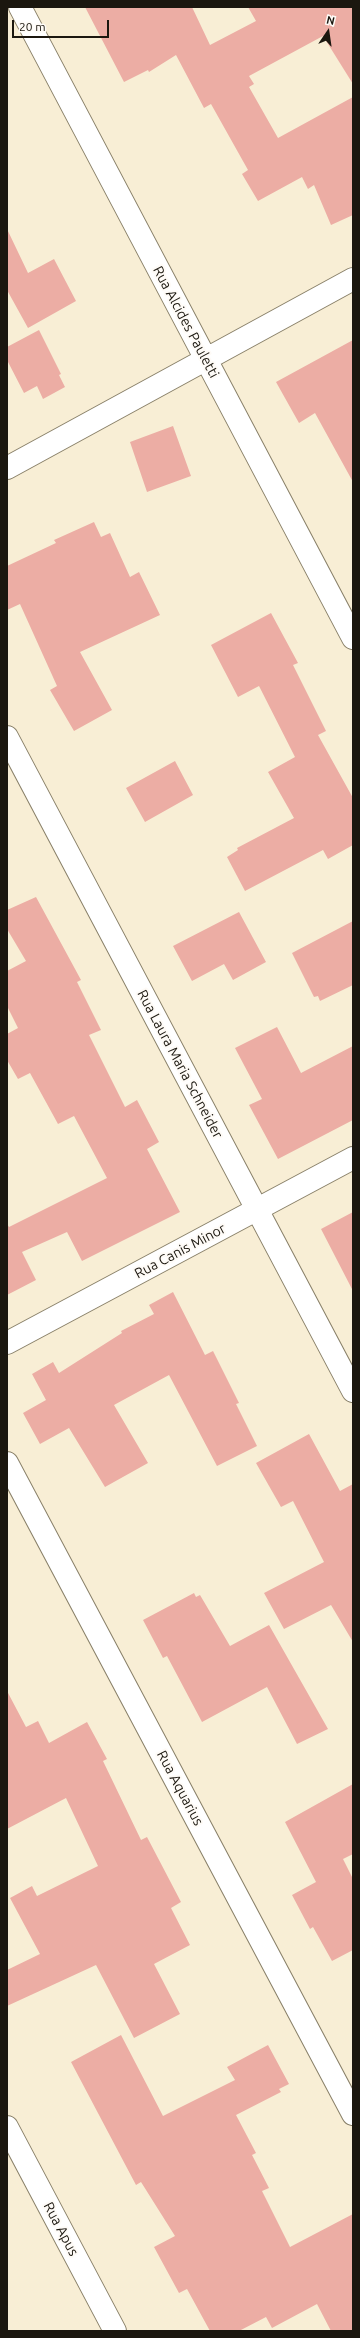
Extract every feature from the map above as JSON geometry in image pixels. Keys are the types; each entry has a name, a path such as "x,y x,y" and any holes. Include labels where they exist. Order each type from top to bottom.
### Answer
{"street":[{"name":"Rua Alcides Pauletti","path":"20,7 353,638"},
{"path":"7,468 353,279"},
{"name":"Rua Laura Maria Schneider","path":"7,737 353,1391"},
{"name":"Rua Canis Minor","path":"7,1343 353,1158"},
{"name":"Rua Aquarius","path":"7,1463 353,2114"},
{"name":"Rua Apus","path":"7,2127 116,2331"}],"building":[{"path":"85,7 192,7 210,45 256,21 248,7 353,7 353,84 323,36 249,76 254,84 249,87 278,138 353,97 353,215 331,225 314,185 308,189 302,177 258,201 242,174 248,170 211,104 204,108 176,55 149,72 148,70 124,82"},
{"path":"7,229 28,273 54,259 76,301 28,328 7,290"},
{"path":"39,330 61,374 59,375 65,387 43,399 37,386 24,393 7,360 7,347"},
{"path":"353,340 353,482 315,413 299,423 276,382"},
{"path":"173,426 191,476 147,492 130,442"},
{"path":"94,522 101,537 110,533 130,577 139,572 160,615 80,652 112,710 74,731 50,690 57,686 20,604 7,610 7,566 56,543 54,540"},
{"path":"271,613 298,663 293,665 326,731 318,735 353,798 353,845 328,859 323,850 245,891 227,857 238,850 237,848 294,818 268,772 295,757 259,686 238,697 211,645"},
{"path":"175,761 193,795 145,822 126,788"},
{"path":"36,897 81,980 77,982 101,1030 89,1035 125,1107 137,1100 159,1142 147,1149 180,1212 82,1261 67,1232 22,1252 36,1280 7,1295 7,1224 9,1227 107,1178 74,1116 58,1124 30,1073 18,1079 7,1060 7,1034 18,1028 7,1006 7,971 26,961 7,929 7,910"},
{"path":"239,912 266,962 233,980 224,964 192,981 173,946"},
{"path":"353,921 353,985 320,1001 318,996 314,997 292,953"},
{"path":"277,1027 301,1073 353,1046 353,1120 278,1159 249,1105 262,1099 235,1048"},
{"path":"353,1212 353,1291 321,1229"},
{"path":"173,1292 205,1355 213,1351 239,1403 236,1404 257,1446 217,1466 169,1375 114,1405 148,1463 105,1487 69,1428 40,1444 23,1413 46,1400 32,1374 53,1362 59,1373 122,1333 121,1331 154,1314 149,1305"},
{"path":"309,1434 340,1491 353,1484 353,1642 331,1605 284,1629 264,1593 324,1562 293,1501 281,1507 256,1463"},
{"path":"194,1593 196,1597 200,1595 230,1646 269,1625 328,1729 297,1744 267,1687 202,1722 167,1656 163,1658 143,1620"},
{"path":"7,1691 26,1727 38,1721 49,1743 87,1722 107,1759 103,1761 141,1840 147,1837 181,1902 171,1908 190,1945 154,1964 180,2014 134,2038 96,1965 7,2006 7,1970 40,1954 10,1898 32,1886 37,1896 98,1866 66,1798 7,1829"},
{"path":"353,1784 353,1854 343,1859 353,1879 353,1950 332,1961 313,1927 310,1929 292,1895 316,1882 285,1822"},
{"path":"121,2035 163,2116 235,2080 227,2067 268,2045 289,2084 279,2089 281,2092 236,2115 256,2153 252,2155 269,2188 262,2191 290,2247 353,2214 353,2331 331,2331 317,2304 272,2328 266,2317 239,2331 210,2331 187,2289 179,2293 154,2247 175,2236 141,2182 136,2185 71,2062"}]}
